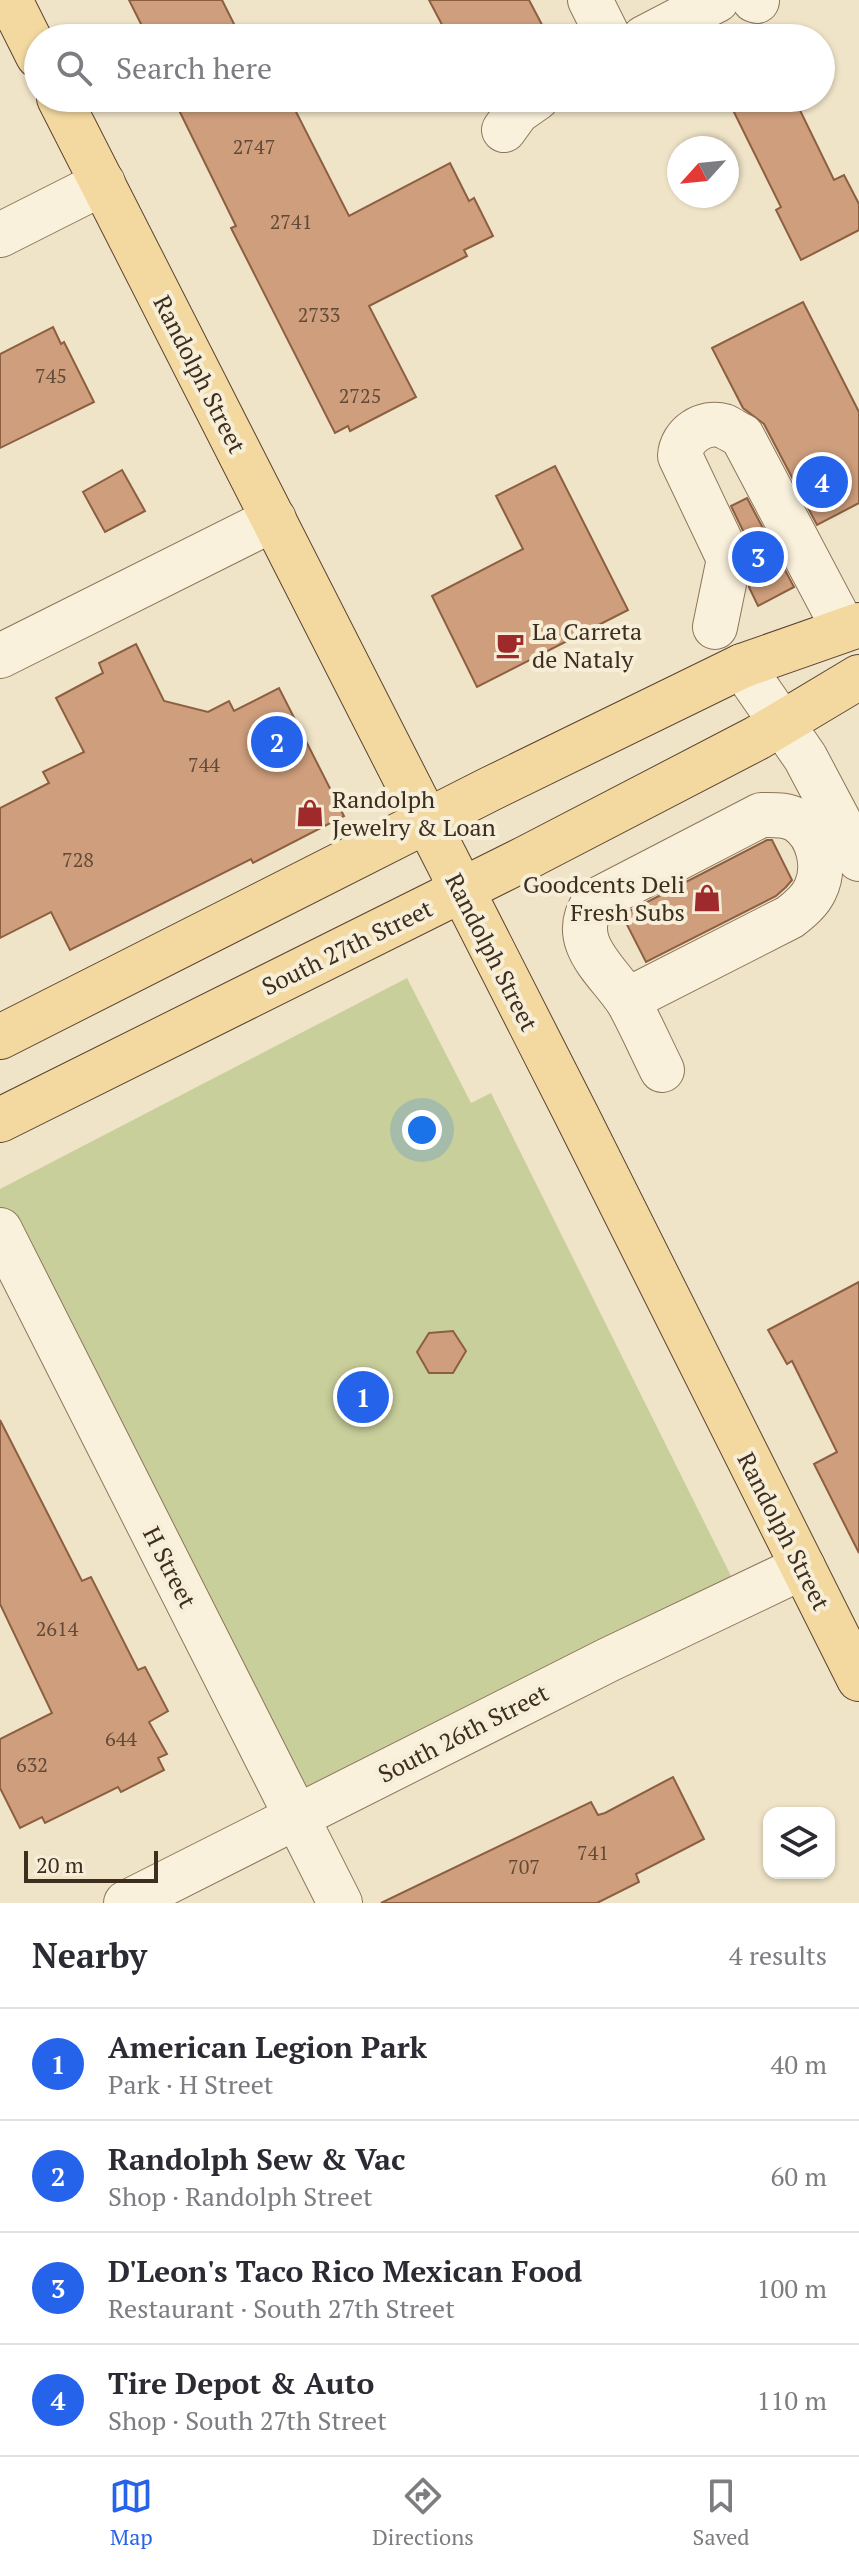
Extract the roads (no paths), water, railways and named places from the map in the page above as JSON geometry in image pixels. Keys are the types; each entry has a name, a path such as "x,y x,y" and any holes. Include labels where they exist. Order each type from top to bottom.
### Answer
{"main road":[{"path":"10,0 24,28"},
{"name":"Randolph Street","path":"66,112 576,1114 859,1679"},
{"path":"0,1037 742,666 851,627"},
{"name":"South 27th Street","path":"0,1120 461,891 783,724 859,677"}],"street":[{"path":"590,0 602,24"},
{"path":"671,24 717,0"},
{"path":"504,130 517,112"},
{"path":"0,235 103,183"},
{"path":"715,627 729,559 680,456 685,437 702,428 721,425 742,436 851,627"},
{"path":"0,656 274,519"},
{"path":"742,666 805,757 859,859"},
{"path":"627,1000 790,917 802,907 815,890 821,868 811,833 790,818 761,815 595,901 586,913 584,925 588,942 605,975 627,1000 662,1070"},
{"name":"H Street","path":"0,1230 340,1903"},
{"name":"South 26th Street","path":"126,1903 608,1660 803,1567"}],"place":[{"name":"Tire Depot & Auto","path":"822,482"},
{"name":"D'Leon's Taco Rico Mexican Food","path":"758,557"},
{"name":"La Carreta de Nataly","path":"510,645"},
{"name":"Randolph Sew & Vac","path":"277,742"},
{"name":"Randolph Jewelry & Loan","path":"310,813"},
{"name":"Goodcents Deli Fresh Subs","path":"707,898"},
{"name":"American Legion Park","path":"363,1397"}]}
